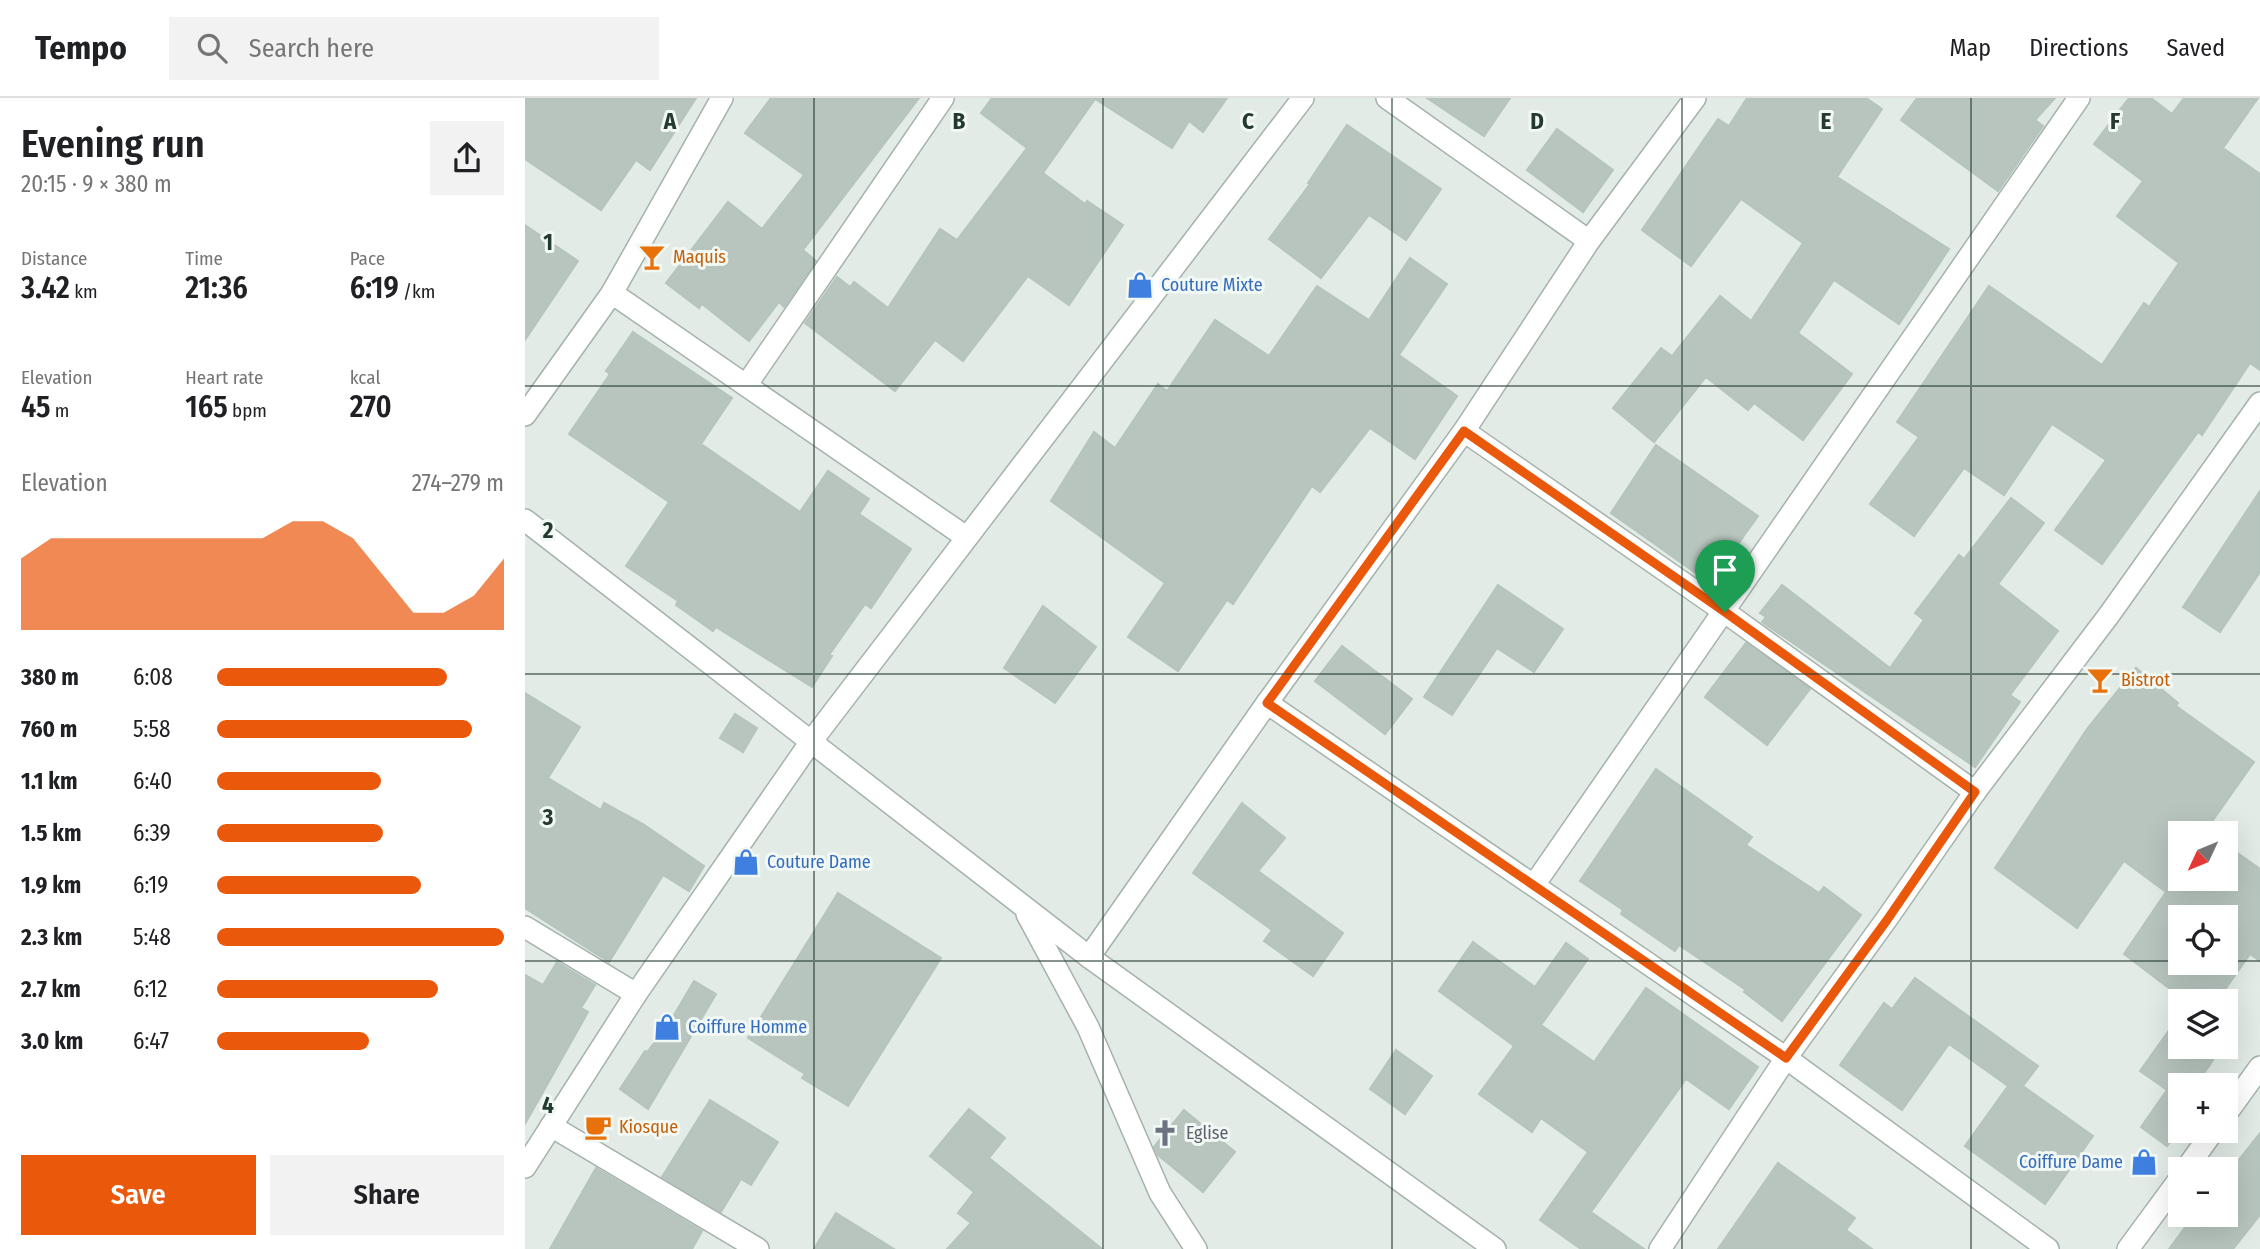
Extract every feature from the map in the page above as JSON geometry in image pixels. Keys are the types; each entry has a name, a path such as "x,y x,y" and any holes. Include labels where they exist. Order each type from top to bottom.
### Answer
{"street":[{"path":"525,415 612,293 722,98"},
{"path":"747,384 943,98"},
{"path":"525,1167 636,994 810,743 1303,98"},
{"path":"1387,98 1589,241"},
{"path":"1089,957 1267,703 1464,431 1589,241 1695,98"},
{"path":"1534,885 2079,98"},
{"path":"612,293 966,537"},
{"path":"1660,1249 1786,1058 1887,920 1975,792 2109,615 2259,408"},
{"path":"1464,431 1725,612 1975,792"},
{"path":"525,520 1089,957 1495,1249"},
{"path":"1267,703 1786,1058 2048,1249"},
{"path":"1022,906 1088,1027 1160,1193 1196,1249"},
{"path":"525,927 636,994"},
{"path":"2238,1098 2260,1068"},
{"path":"551,1126 758,1249"},
{"path":"2128,1249 2168,1195"}],"building":[{"path":"525,98 696,98 650,170 636,160 601,210 525,159"},
{"path":"771,98 919,98 803,250 816,261 784,307 779,302 749,341 702,304 699,308 666,283 728,202 762,229 804,175 745,133"},
{"path":"992,98 1227,98 1203,132 1189,121 1172,148 1095,99 1043,173 1085,204 1087,201 1123,225 1069,305 1028,276 963,361 935,340 895,391 805,323 837,277 850,287 854,282 888,308 940,229 957,240 1027,148 981,113"},
{"path":"1427,98 1510,98 1484,136"},
{"path":"1747,98 1866,98 1882,109 1837,177 1949,249 1899,324 1834,280 1798,333 1852,374 1803,440 1754,403 1748,410 1706,377 1654,442 1613,408 1661,348 1672,356 1720,296 1751,321 1803,243 1741,199 1691,266 1642,230 1718,119 1729,126"},
{"path":"1917,98 2055,98 2035,120 2043,126 1998,191 1901,120"},
{"path":"2129,98 2151,98 2172,114 2184,98 2258,98 2223,148 2260,174 2260,370 2250,363 2202,435 2198,432 2102,564 2055,530 2106,460 2052,424 2004,495 1964,468 1914,536 1870,504 1919,437 1897,422 1989,286 2102,365 2144,303 2149,307 2179,263 2117,216 2143,181 2094,144"},
{"path":"1347,125 1441,189 1406,240 1369,215 1321,278 1269,239 1310,184 1308,183"},
{"path":"1557,129 1613,170 1583,212 1527,170"},
{"path":"525,225 578,261 525,340"},
{"path":"1410,258 1447,284 1399,355 1457,396 1415,459 1370,428 1320,492 1312,486 1233,604 1227,600 1178,671 1128,637 1165,583 1051,501 1094,432 1115,448 1158,384 1167,391 1215,320 1269,356 1317,286 1369,320"},
{"path":"633,332 732,398 701,444 800,512 828,471 869,499 859,514 911,549 871,608 865,604 829,655 832,656 812,687 716,627 713,631 676,605 678,601 626,566 669,502 569,434 610,374 606,371"},
{"path":"1656,445 1758,516 1710,583 1611,513"},
{"path":"2260,491 2260,572 2220,632 2183,607"},
{"path":"2011,498 2044,523 1998,584 2058,631 2010,695 2020,702 1975,767 1762,622 1766,617 1760,613 1782,585 1890,668 1924,620 1915,613 1959,555 1964,559"},
{"path":"1498,585 1563,629 1534,672 1497,648 1452,715 1424,697"},
{"path":"1043,606 1096,647 1055,703 1004,668"},
{"path":"1746,643 1810,689 1767,745 1705,697"},
{"path":"1342,646 1412,699 1385,734 1315,681"},
{"path":"2136,668 2178,703 2176,706 2254,762 2212,821 2168,821 2168,891 2238,891 2238,853 2260,869 2260,961 2250,954 2238,971 2238,905 2168,905 2168,975 2235,975 2225,989 2170,989 2124,954 2166,892 2124,861 2077,928 1995,868 2087,729"},
{"path":"525,693 580,727 548,778 601,810 604,803 643,824 704,866 689,891 663,875 609,962 525,908"},
{"path":"735,714 757,728 743,752 720,738"},
{"path":"1656,769 1752,837 1746,845 1819,893 1824,887 1861,915 1782,1021 1744,992 1746,990 1679,945 1675,951 1621,914 1623,910 1580,881"},
{"path":"1242,803 1285,838 1258,871 1343,933 1313,976 1264,941 1272,930 1193,873"},
{"path":"838,893 941,958 848,1106 802,1078 805,1074 748,1038"},
{"path":"1473,942 1535,987 1566,943 1588,959 1541,1025 1594,1062 1646,988 1758,1067 1729,1109 1686,1079 1591,1212 1644,1249 1581,1249 1540,1220 1588,1152 1541,1118 1532,1132 1479,1094 1514,1046 1439,991"},
{"path":"557,962 595,985 581,1008 588,1012 525,1124 525,975 543,985"},
{"path":"1915,978 2038,1066 2023,1086 2093,1136 2045,1204 1965,1146 2008,1086 1949,1044 1902,1110 1840,1065 1884,1003 1892,1009"},
{"path":"694,981 716,994 648,1109 620,1089 645,1051 647,1052 667,1027"},
{"path":"2168,1032 2168,1059 2213,1060 2204,1073 2168,1073 2169,1143 2167,1146 2141,1127 2167,1090 2140,1071"},
{"path":"1396,1050 1432,1076 1405,1114 1370,1089"},
{"path":"710,1100 778,1142 751,1185 741,1179 721,1212 662,1177"},
{"path":"969,1109 1005,1138 989,1158 1102,1249 947,1249 971,1223 958,1213 974,1192 930,1156"},
{"path":"1184,1110 1235,1152 1203,1192 1158,1155 1154,1147"},
{"path":"2260,1133 2260,1215 2233,1249 2169,1249 2185,1227 2238,1227 2238,1161"},
{"path":"1778,1163 1855,1218 1846,1230 1872,1249 1718,1249"},
{"path":"596,1168 702,1231 692,1249 550,1249"},
{"path":"836,1213 894,1249 814,1249"}],"place":[{"name":"Maquis","path":"652,257"},
{"name":"Couture Mixte","path":"1140,285"},
{"name":"Bistrot","path":"2100,680"},
{"name":"Couture Dame","path":"746,862"},
{"name":"Coiffure Homme","path":"667,1027"},
{"name":"Kiosque","path":"598,1127"},
{"name":"Eglise","path":"1165,1133"},
{"name":"Coiffure Dame","path":"2144,1162"}],"route":[{"path":"1464,431 1725,612 1975,792 1887,920 1786,1058 1267,703 1464,431"}]}
